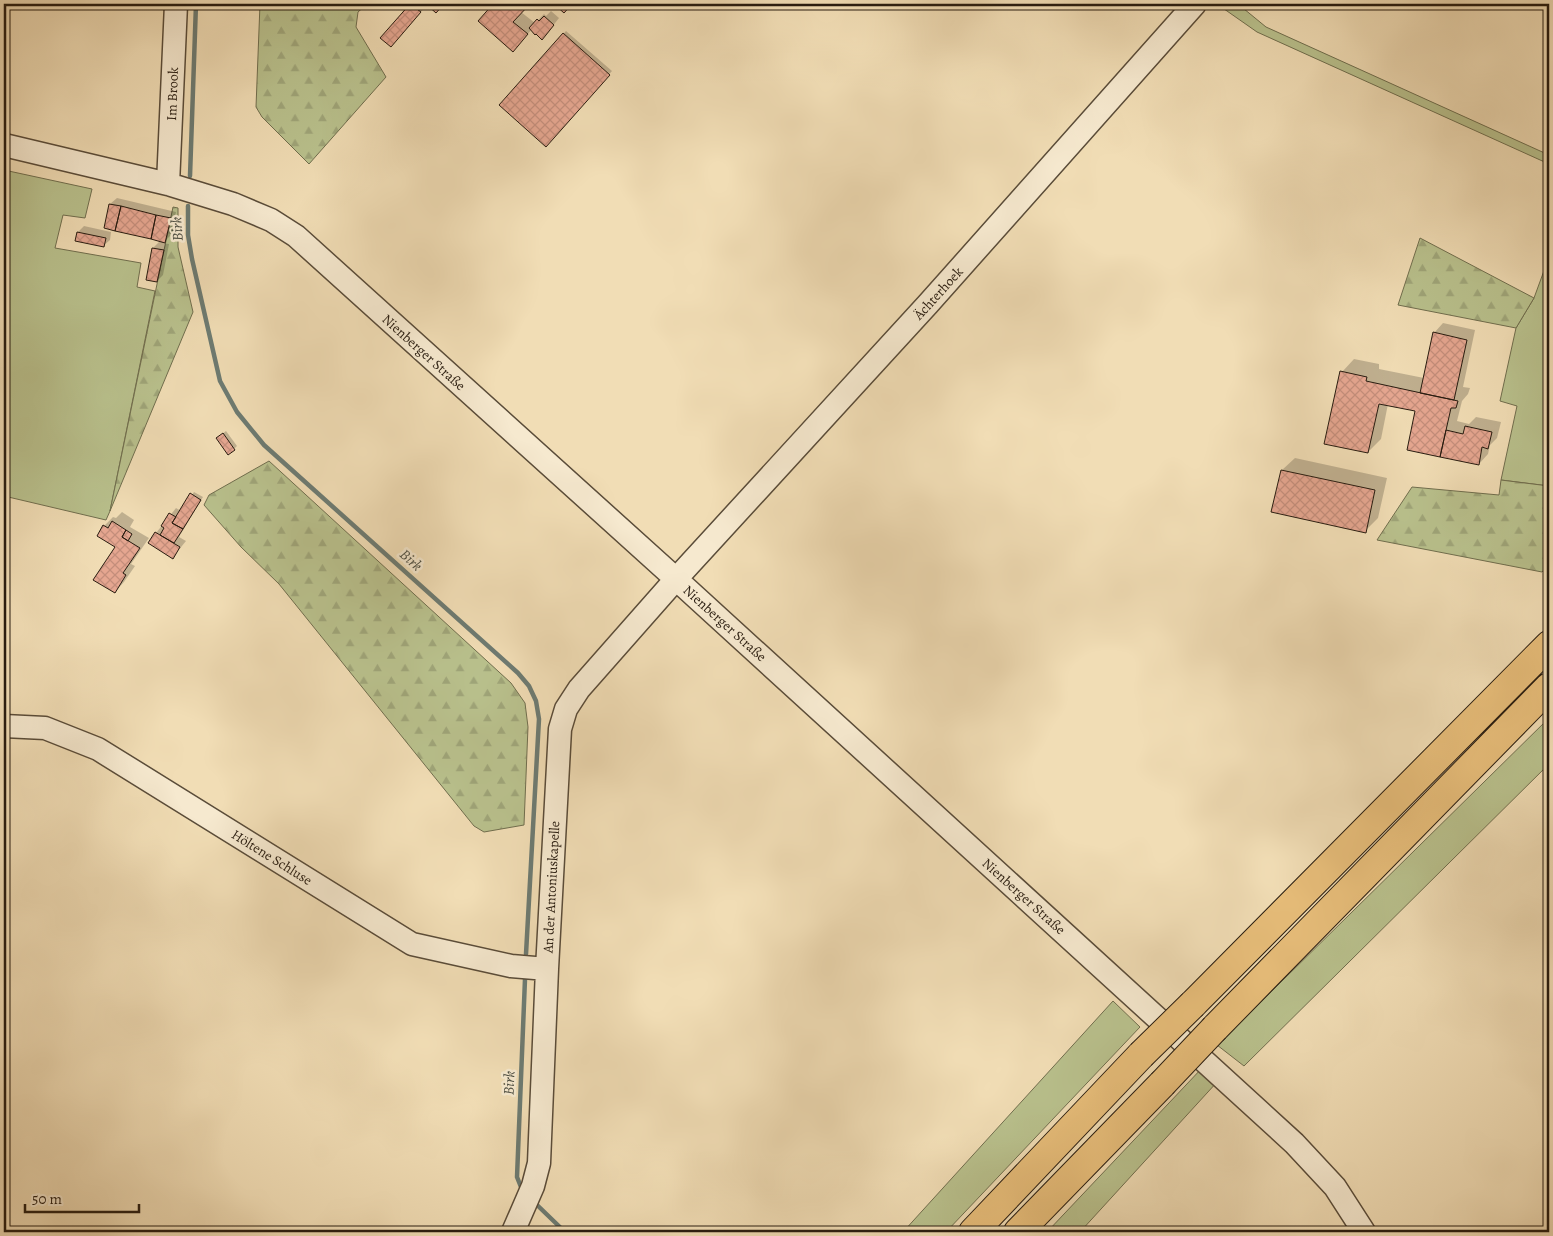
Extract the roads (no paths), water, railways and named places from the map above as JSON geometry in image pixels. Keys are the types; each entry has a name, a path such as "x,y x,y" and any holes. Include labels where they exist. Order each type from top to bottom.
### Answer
{"highway":[{"path":"973,1232 1141,1056 1549,644"},
{"path":"1018,1232 1214,1028 1549,687"}],"street":[{"name":"Im Brook","path":"168,184 176,4"},
{"name":"Ächterhoek","path":"676,579 928,304 1195,4"},
{"name":"Nienberger Straße","path":"4,145 168,184 233,204 271,220 296,236 676,579 1294,1143 1334,1187 1364,1232"},
{"name":"An der Antoniuskapelle","path":"513,1232 533,1186 539,1163 542,969 560,729 566,709 579,689 676,579"},
{"name":"Höltene Schluse","path":"4,726 45,728 98,748 412,944 511,966 542,969"}],"waterway":[{"name":"Birk","path":"190,176 196,4"},
{"name":"Birk","path":"188,206 188,235 192,259 220,381 237,412 264,445 518,673 529,686 536,701 539,719 526,954"},
{"name":"Birk","path":"521,1187 517,1177 525,979"},
{"name":"Birk","path":"536,1204 565,1232"}]}
